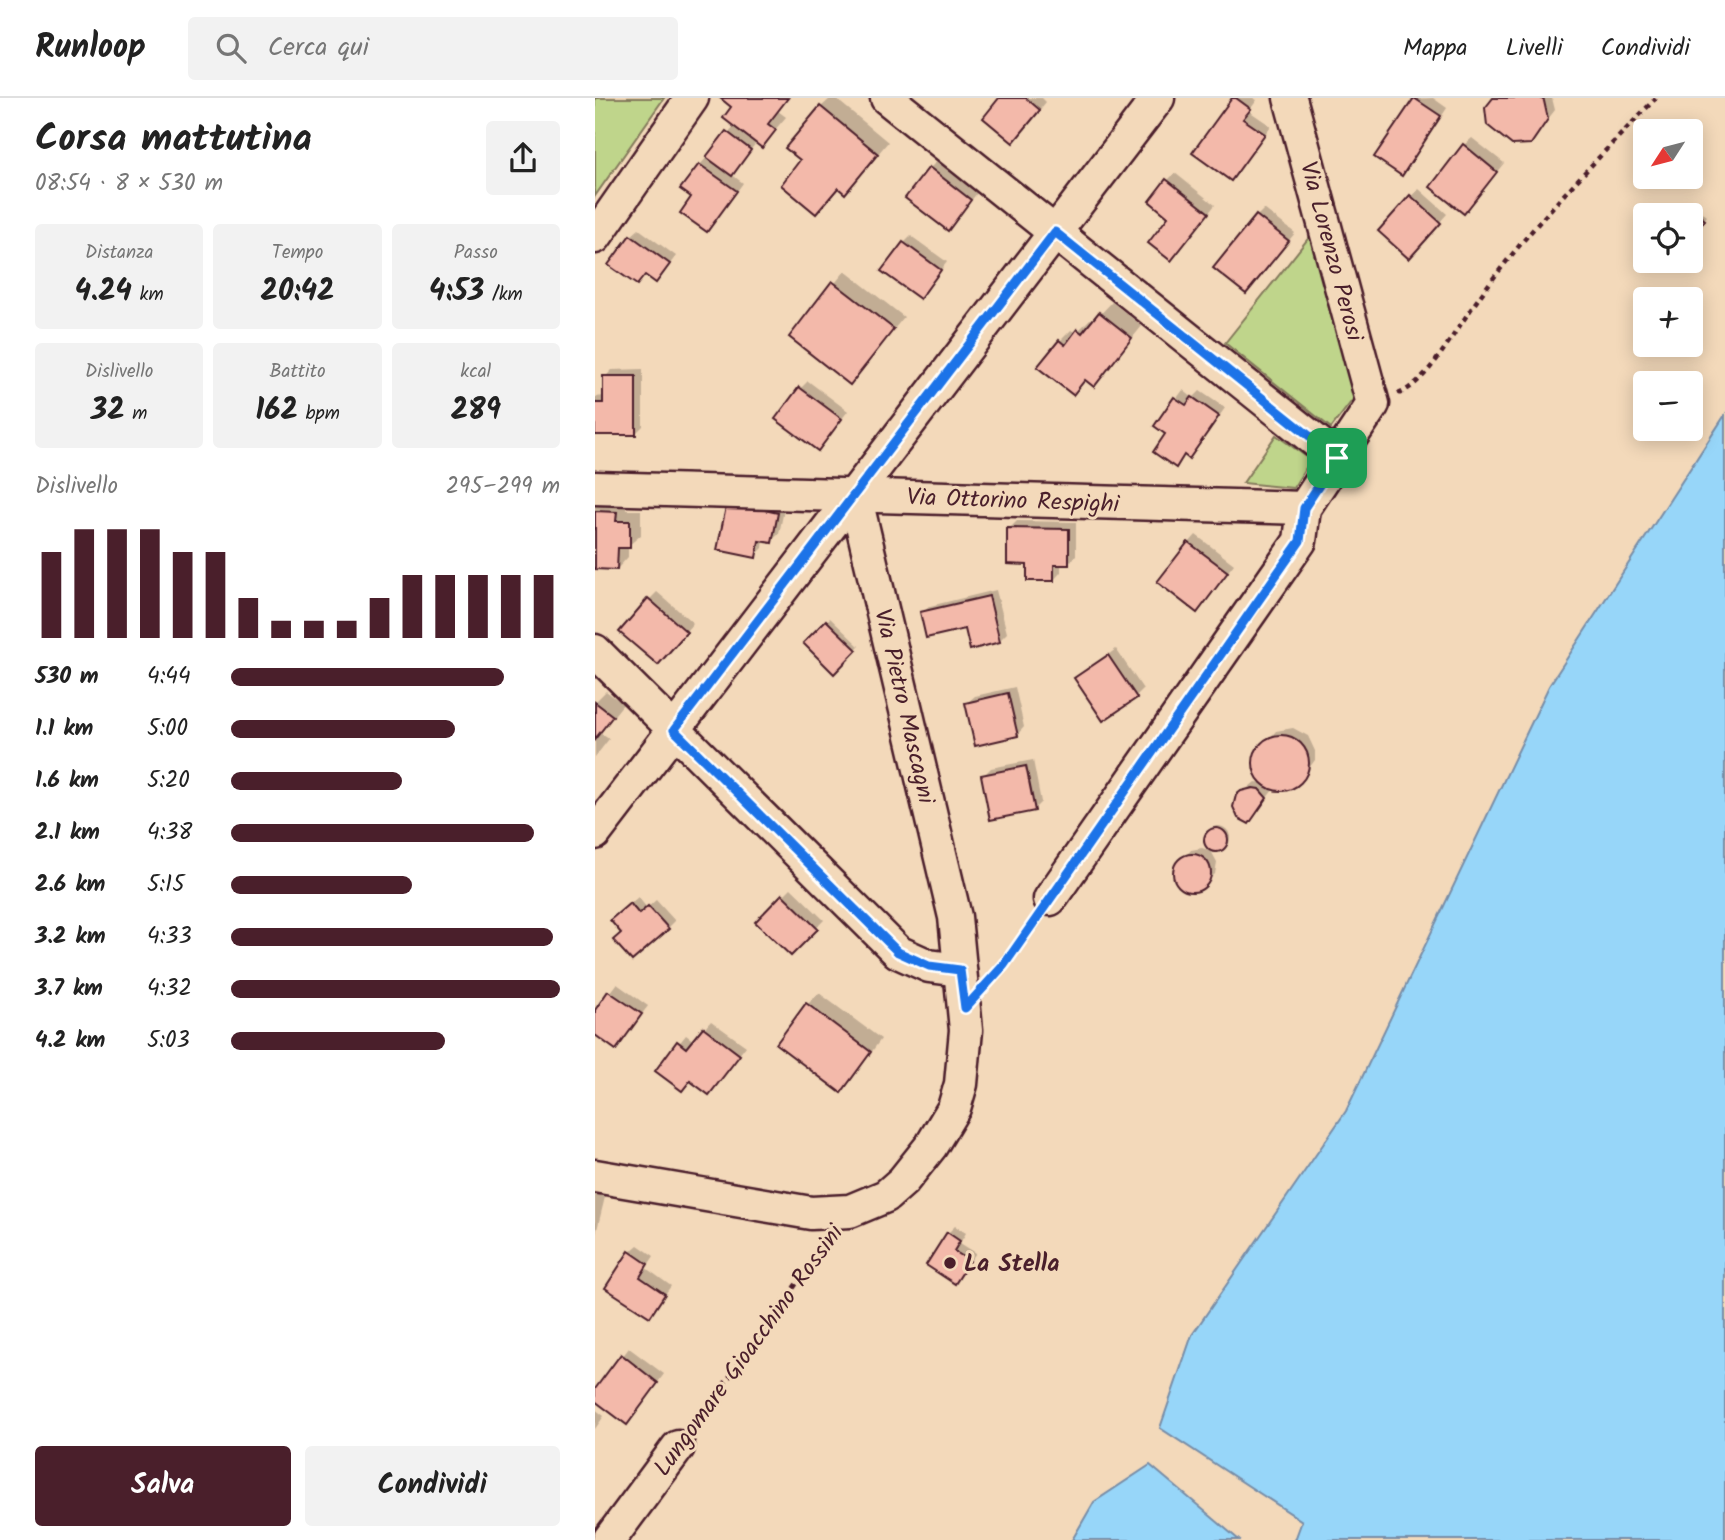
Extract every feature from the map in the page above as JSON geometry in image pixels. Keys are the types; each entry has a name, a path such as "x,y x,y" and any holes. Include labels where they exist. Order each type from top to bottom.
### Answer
{"street":[{"path":"595,237 692,98"},
{"path":"887,98 1337,458"},
{"path":"595,833 1158,98"},
{"name":"Via Lorenzo Perosi","path":"1290,98 1373,404"},
{"path":"1050,899 1300,541 1304,508 1373,404"},
{"name":"Via Ottorino Respighi","path":"595,488 1304,508"},
{"name":"Via Pietro Mascagni","path":"855,495 955,917 960,970"},
{"path":"595,651 898,952 929,966 960,970"},
{"name":"Lungomare Gioacchino Rossini","path":"849,1211 886,1196 903,1181 944,1127 961,1084 966,1050 965,1008 960,970"},
{"path":"595,1175 811,1213 849,1211"},
{"name":"Lungomare Gioacchino Rossini","path":"609,1540 678,1447"}],"path":[{"path":"1373,404 1406,390 1437,360 1489,281 1524,238 1656,98"},
{"path":"965,1008 1004,965 1050,899"},
{"name":"Lungomare Gioacchino Rossini","path":"678,1447 849,1211"}],"green space":[{"path":"595,98 664,98 595,196"},
{"path":"1311,235 1354,398 1331,428 1225,343"},
{"path":"1276,435 1311,460 1293,488 1243,483"}],"water":[{"path":"1725,415 1725,1540 1295,1540 1302,1521 1160,1428 1192,1335 1346,1111 1549,686"},
{"path":"1150,1465 1239,1540 1072,1540 1094,1502"}],"building":[{"path":"720,98 788,98 768,124 776,130 762,148 723,118 731,107"},
{"path":"999,98 1026,98 1040,110 1013,143 983,118"},
{"path":"1232,98 1251,109 1243,119 1265,134 1231,181 1192,153"},
{"path":"1414,98 1441,116 1402,176 1374,157"},
{"path":"1493,98 1541,98 1544,101 1548,119 1531,144 1512,145 1487,125 1485,108"},
{"path":"820,106 878,154 845,194 838,188 816,214 781,185 800,160 785,148"},
{"path":"726,131 751,150 732,176 706,157"},
{"path":"1463,144 1497,172 1464,214 1430,187"},
{"path":"699,164 737,191 707,232 680,213 691,197 680,189"},
{"path":"929,167 971,200 948,231 905,198"},
{"path":"1166,179 1209,213 1171,261 1148,243 1168,217 1149,201"},
{"path":"1410,195 1441,223 1409,259 1378,231"},
{"path":"1256,215 1289,241 1246,294 1213,268"},
{"path":"630,235 670,264 656,283 645,275 637,285 608,265"},
{"path":"903,242 941,270 920,299 881,271"},
{"path":"832,281 894,329 850,385 789,337"},
{"path":"1099,312 1132,338 1094,387 1085,380 1073,395 1037,367 1059,340 1065,345 1077,329 1082,333"},
{"path":"603,376 636,376 636,435 595,435 595,403 603,403"},
{"path":"799,387 842,419 818,451 775,419"},
{"path":"1174,397 1186,405 1192,397 1219,416 1189,459 1184,455 1176,468 1153,452 1165,434 1154,426"},
{"path":"727,502 778,513 772,543 759,541 756,558 717,550"},
{"path":"595,511 617,512 616,521 630,521 630,548 618,548 617,570 595,569"},
{"path":"1007,528 1069,529 1069,565 1054,565 1054,581 1027,581 1027,565 1007,564"},
{"path":"1188,542 1228,572 1197,613 1157,582"},
{"path":"989,596 1000,642 970,650 965,629 926,638 920,612"},
{"path":"648,598 687,632 658,665 619,632"},
{"path":"826,620 857,650 834,674 803,643"},
{"path":"1108,655 1137,698 1103,721 1074,678"},
{"path":"1008,693 1018,736 975,746 965,703"},
{"path":"595,702 613,716 595,739"},
{"path":"1281,735 1292,737 1301,743 1307,752 1307,774 1301,783 1292,789 1281,791 1270,789 1261,783 1255,774 1253,763 1255,752 1261,743 1270,737"},
{"path":"1026,766 1035,811 990,820 981,775"},
{"path":"1253,788 1259,789 1267,798 1249,824 1238,818 1233,807 1236,795"},
{"path":"1216,828 1225,831 1228,840 1225,849 1216,852 1207,849 1204,840 1207,831"},
{"path":"1192,854 1205,860 1211,873 1205,886 1192,892 1179,886 1173,873 1179,860"},
{"path":"782,894 818,929 791,956 755,922"},
{"path":"630,903 639,914 648,906 669,929 632,961 613,940 621,933 610,920"},
{"path":"608,991 642,1014 616,1050 595,1035 595,1010"},
{"path":"806,1003 871,1052 841,1093 776,1044"},
{"path":"703,1027 740,1055 709,1095 690,1081 682,1091 655,1071 677,1041 686,1048"},
{"path":"947,1232 960,1241 954,1251 970,1261 955,1284 926,1265"},
{"path":"629,1251 648,1264 640,1277 665,1294 650,1317 605,1288"},
{"path":"621,1354 658,1383 627,1425 595,1401 595,1389"}],"place":[{"name":"La Stella","path":"950,1263"}],"route":[{"path":"1055,232 1337,458 1304,508 1300,541 1004,965 965,1008 960,970 929,966 898,952 674,730 1055,232"}]}
